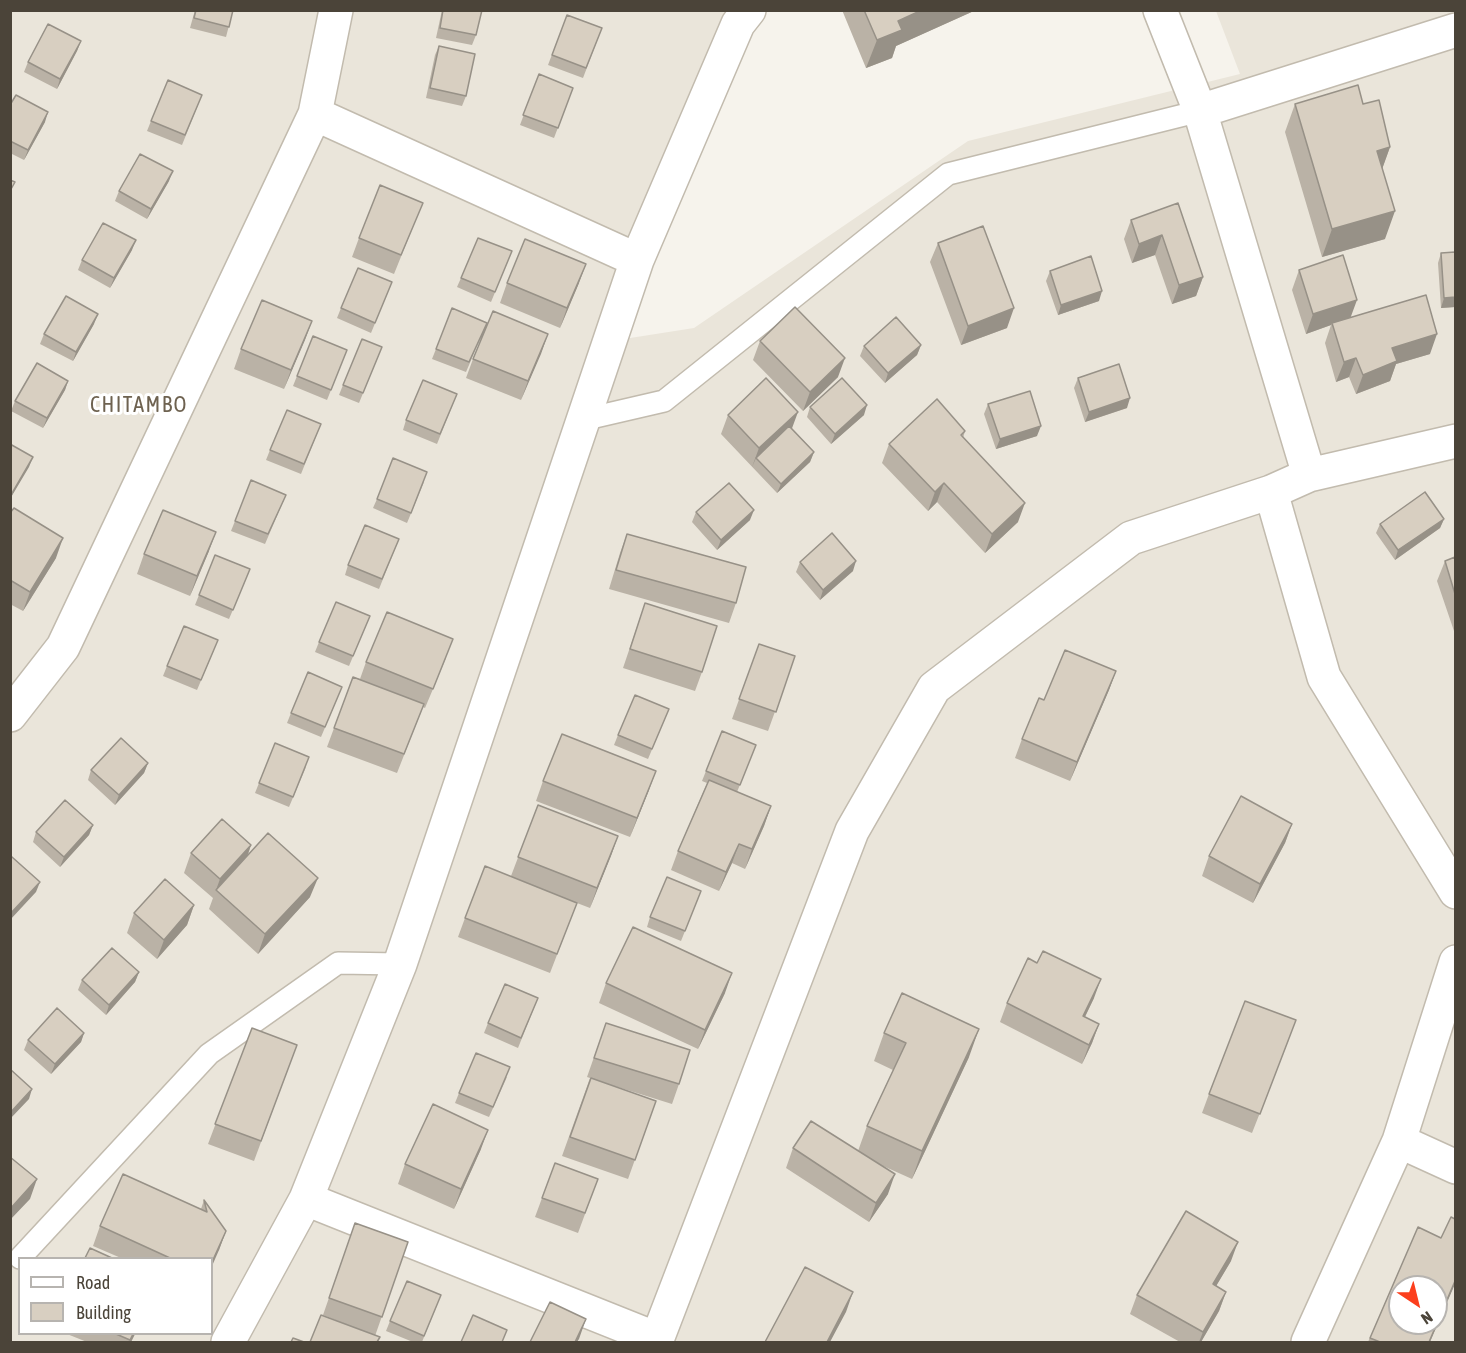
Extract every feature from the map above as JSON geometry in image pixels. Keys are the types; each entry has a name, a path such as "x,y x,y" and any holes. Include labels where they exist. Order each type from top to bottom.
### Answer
{"street":[{"path":"10,716 63,647 315,114 336,10"},
{"path":"228,1342 306,1199 400,964 637,260 738,24 749,10"},
{"path":"1160,10 1200,111 1309,475"},
{"path":"1200,111 1455,30"},
{"path":"315,114 637,260"},
{"path":"306,1199 656,1341 852,831 934,688 1131,538 1271,492 1309,475 1455,441"},
{"path":"1271,492 1324,676 1455,892"},
{"path":"1308,1342 1399,1141 1455,962"},
{"path":"1399,1141 1455,1167"}],"lane":[{"path":"582,420 664,402 948,174 1200,111"},
{"path":"22,1257 208,1054 338,963 400,964"}],"shaded area":[{"path":"10,11 748,11 611,341 694,328 968,141 1240,74 1216,11 1455,11 1455,1342 11,1342"}],"building":[{"path":"196,10 233,10 229,27 194,18"},
{"path":"443,10 482,10 476,35 440,28"},
{"path":"864,10 922,10 898,21 902,30 877,40"},
{"path":"567,15 602,28 586,68 552,55"},
{"path":"48,24 81,41 60,79 28,62"},
{"path":"439,46 475,54 466,96 430,88"},
{"path":"539,74 573,88 558,128 523,115"},
{"path":"168,80 202,95 185,135 151,121"},
{"path":"1358,85 1363,104 1379,100 1390,147 1377,151 1395,211 1332,229 1295,104"},
{"path":"16,95 48,112 28,150 10,141 10,105"},
{"path":"140,154 173,171 151,209 119,191"},
{"path":"10,180 15,182 10,191"},
{"path":"380,185 423,203 401,255 359,238"},
{"path":"1178,203 1203,277 1179,285 1162,235 1139,244 1131,220"},
{"path":"103,223 136,240 114,278 82,260"},
{"path":"983,226 1014,308 968,326 938,243"},
{"path":"478,238 512,251 495,292 461,278"},
{"path":"525,239 586,264 567,308 507,283"},
{"path":"1455,252 1455,297 1444,298 1441,253"},
{"path":"1343,255 1357,300 1313,314 1299,270"},
{"path":"1091,256 1102,291 1061,305 1050,271"},
{"path":"358,268 392,282 375,323 341,308"},
{"path":"1426,295 1437,334 1392,348 1397,361 1363,375 1356,358 1344,362 1332,323"},
{"path":"66,296 98,314 76,352 44,334"},
{"path":"262,300 312,321 291,370 241,349"},
{"path":"795,307 845,358 810,392 760,341"},
{"path":"452,308 487,323 469,362 436,349"},
{"path":"493,311 548,334 528,381 473,359"},
{"path":"896,317 921,345 888,373 864,346"},
{"path":"313,336 347,350 331,390 297,376"},
{"path":"362,339 382,347 363,393 343,385"},
{"path":"37,363 68,381 47,418 15,401"},
{"path":"1119,364 1130,398 1089,412 1078,378"},
{"path":"766,378 798,412 759,448 728,415"},
{"path":"842,378 867,405 835,434 810,407"},
{"path":"423,380 457,394 440,434 406,420"},
{"path":"1030,391 1041,426 1000,439 988,404"},
{"path":"937,399 965,431 961,435 1025,503 992,534 944,483 935,492 889,444"},
{"path":"287,410 321,424 304,464 270,450"},
{"path":"789,426 814,452 781,484 756,458"},
{"path":"10,444 33,457 11,495 10,494"},
{"path":"393,458 427,472 411,513 377,499"},
{"path":"251,480 286,495 268,534 235,521"},
{"path":"729,483 754,510 721,540 696,512"},
{"path":"1425,492 1444,519 1398,550 1380,524"},
{"path":"14,508 63,538 30,592 10,580 10,513"},
{"path":"163,510 216,532 197,576 144,554"},
{"path":"365,525 399,539 382,579 348,565"},
{"path":"832,533 856,561 823,590 800,562"},
{"path":"627,534 746,567 736,603 616,570"},
{"path":"215,555 250,569 233,610 199,595"},
{"path":"1455,557 1455,594 1445,561"},
{"path":"336,602 370,616 353,656 319,642"},
{"path":"645,603 717,626 702,672 630,649"},
{"path":"387,612 453,639 433,689 366,662"},
{"path":"184,626 218,640 201,680 167,666"},
{"path":"759,644 795,656 776,712 739,699"},
{"path":"1065,650 1116,671 1077,762 1022,739 1039,698 1044,700"},
{"path":"308,672 342,687 325,727 291,713"},
{"path":"353,677 424,704 404,754 334,728"},
{"path":"635,695 669,709 652,749 618,735"},
{"path":"722,731 756,745 740,785 706,771"},
{"path":"562,734 656,771 637,818 543,781"},
{"path":"121,738 148,763 119,795 91,770"},
{"path":"275,743 309,757 293,797 259,783"},
{"path":"709,780 771,806 752,849 739,844 726,872 678,851"},
{"path":"1241,796 1292,824 1260,884 1209,856"},
{"path":"65,800 93,825 64,857 36,832"},
{"path":"538,805 618,836 597,888 518,857"},
{"path":"222,819 251,845 220,879 191,853"},
{"path":"268,833 318,878 265,934 216,890"},
{"path":"12,857 40,882 10,914 10,859"},
{"path":"485,866 577,903 557,954 465,918"},
{"path":"667,877 701,891 685,931 650,917"},
{"path":"165,879 194,905 164,940 134,913"},
{"path":"633,927 732,973 705,1030 606,983"},
{"path":"112,948 139,972 109,1005 82,980"},
{"path":"1043,951 1101,979 1083,1016 1099,1024 1089,1045 1007,1003 1028,958 1037,963"},
{"path":"505,984 538,998 521,1038 488,1023"},
{"path":"902,993 979,1029 922,1151 867,1126 906,1043 884,1033"},
{"path":"1245,1001 1296,1020 1260,1114 1209,1094"},
{"path":"57,1008 84,1033 55,1064 28,1040"},
{"path":"606,1023 690,1050 679,1084 594,1058"},
{"path":"252,1028 297,1045 261,1141 215,1124"},
{"path":"476,1053 510,1067 493,1107 459,1093"},
{"path":"10,1069 32,1089 10,1113"},
{"path":"591,1078 656,1101 635,1160 570,1137"},
{"path":"433,1104 488,1130 461,1189 405,1164"},
{"path":"811,1121 895,1174 876,1203 793,1148"},
{"path":"10,1157 37,1179 10,1209"},
{"path":"555,1163 598,1179 585,1213 542,1198"},
{"path":"123,1174 207,1212 204,1200 226,1231 213,1260 213,1257 168,1257 100,1226"},
{"path":"1186,1211 1238,1242 1213,1284 1226,1292 1203,1332 1137,1295"},
{"path":"1451,1217 1455,1219 1455,1281 1448,1297 1448,1275 1397,1275 1418,1227 1441,1238"},
{"path":"355,1223 408,1242 382,1317 329,1298"},
{"path":"90,1248 110,1257 86,1257"},
{"path":"805,1267 853,1292 827,1342 765,1342"},
{"path":"407,1281 441,1295 424,1336 390,1321"},
{"path":"1388,1296 1388,1335 1432,1335 1429,1342 1380,1342 1370,1338"},
{"path":"550,1302 586,1319 575,1342 530,1342"},
{"path":"321,1315 380,1337 377,1342 310,1342"},
{"path":"473,1315 507,1330 502,1342 461,1342"},
{"path":"118,1335 132,1335 130,1340"},
{"path":"293,1338 304,1342 291,1342"}],"district":[{"name":"CHITAMBO","path":"139,405"}]}
